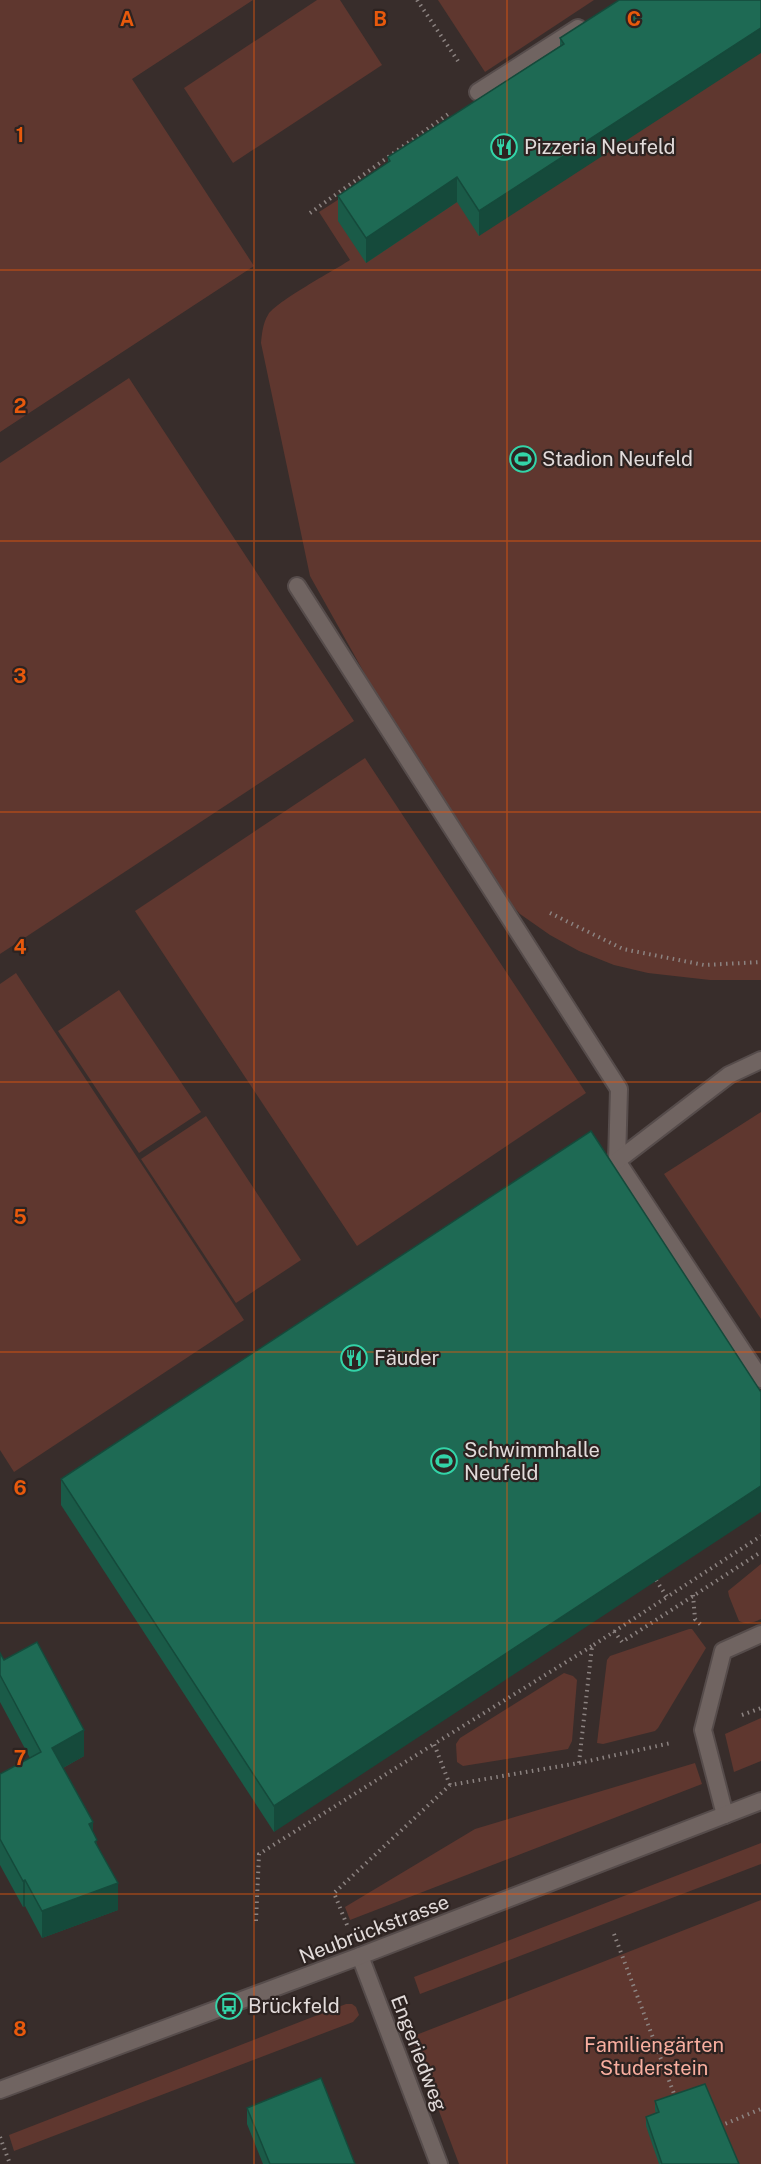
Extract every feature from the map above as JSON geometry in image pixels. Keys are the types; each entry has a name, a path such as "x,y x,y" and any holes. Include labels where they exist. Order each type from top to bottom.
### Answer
{"street":[{"path":"478,92 593,18"},
{"path":"297,586 619,1089 617,1161 761,1379"},
{"path":"617,1161 729,1075 761,1060"},
{"path":"725,1815 703,1730 723,1651 761,1634"},
{"name":"Neubrückstrasse","path":"0,2090 360,1956 761,1801"},
{"name":"Engeriedweg","path":"360,1956 439,2164"}],"path":[{"path":"310,213 478,92 417,0"},
{"path":"540,909 623,949 704,965 761,962"},
{"path":"256,1921 259,1854 592,1646 759,1538 761,1544"},
{"path":"614,1632 622,1642 761,1552"},
{"path":"656,1580 667,1597"},
{"path":"579,1763 592,1646"},
{"path":"360,1956 334,1893 450,1785 579,1763 672,1742 761,1708"},
{"path":"434,1744 450,1785"},
{"path":"614,1934 679,2108"},
{"path":"710,2129 761,2109"},
{"path":"0,2137 10,2164"}],"green space":[{"path":"0,0 253,0 132,79 254,266 0,432"},
{"path":"317,0 340,0 382,65 233,163 184,88"},
{"path":"438,0 594,0 485,72"},
{"name":"Stadion Neufeld","path":"649,0 761,0 761,980 710,980 648,973 614,965 579,951 550,935 520,914 468,858 310,576 261,343 265,321 273,309 350,260 319,212"},
{"path":"129,378 354,721 0,954 0,463"},
{"path":"365,758 586,1093 357,1246 135,911"},
{"path":"16,973 244,1320 14,1472 0,1450 0,984"},
{"path":"119,990 201,1112 139,1153 58,1031"},
{"path":"761,1112 761,1319 664,1174"},
{"path":"206,1116 301,1260 236,1303 141,1159"},
{"path":"761,1564 761,1619 750,1623 739,1621 728,1591"},
{"path":"692,1629 706,1648 658,1728 655,1731 603,1744 597,1743 607,1660 610,1656"},
{"path":"564,1673 577,1680 572,1741 568,1749 463,1766 457,1762 456,1744 460,1738"},
{"path":"761,1718 761,1761 734,1772 725,1734"},
{"path":"695,1763 702,1784 350,1920 345,1907 475,1829"},
{"path":"761,1843 761,1864 420,1994 414,1977"},
{"name":"Familiengärten Studerstein","path":"761,1900 761,2164 459,2164 411,2037"},
{"path":"346,2004 356,2007 359,2015 353,2022 14,2151 9,2135"}],"building":[{"path":"619,0 761,0 761,28 479,211 457,177 366,238 338,196 390,161 388,157 564,44 560,38"},
{"name":"Schwimmhalle Neufeld","path":"591,1131 761,1392 761,1486 274,1806 61,1479"},
{"path":"37,1642 84,1730 52,1748 93,1822 89,1824 97,1840 95,1842 118,1883 42,1911 0,1839 0,1774 41,1752 0,1675 0,1653 4,1660"},
{"path":"321,2078 355,2164 270,2164 247,2108"},
{"path":"705,2084 739,2164 662,2164 646,2117 659,2112 655,2101"}],"place":[{"name":"Pizzeria Neufeld","path":"504,147"},
{"name":"Stadion Neufeld","path":"523,459"},
{"name":"Fäuder","path":"354,1358"},
{"name":"Schwimmhalle Neufeld","path":"444,1461"},
{"name":"Brückfeld","path":"229,2006"}]}
